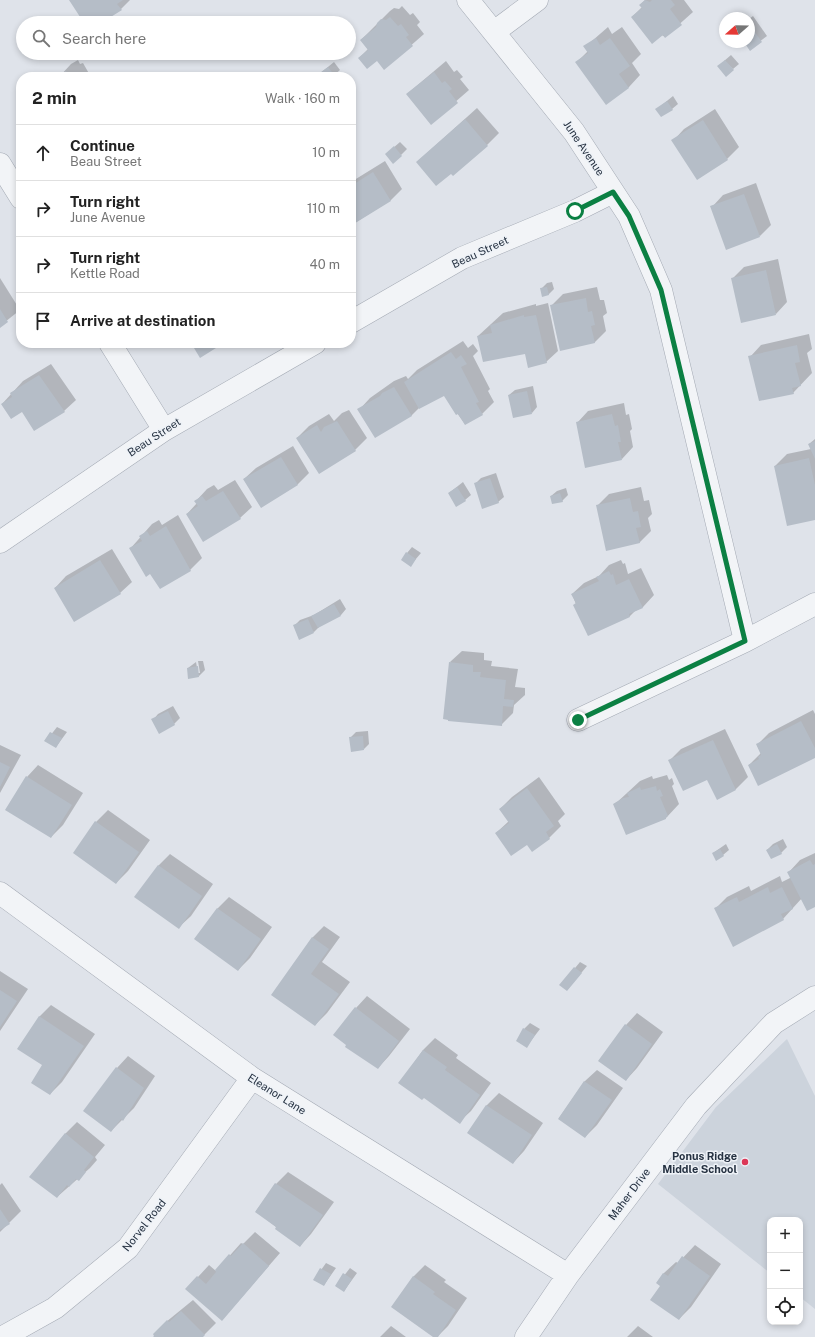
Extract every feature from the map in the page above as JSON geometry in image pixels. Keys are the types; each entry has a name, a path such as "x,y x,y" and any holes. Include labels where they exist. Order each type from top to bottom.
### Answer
{"street":[{"name":"June Avenue","path":"468,0 574,132 629,216 661,290 745,641"},
{"path":"494,32 537,0"},
{"path":"0,164 16,190"},
{"name":"Beau Street","path":"356,319 462,258 575,211 613,192"},
{"path":"113,348 164,430"},
{"name":"Beau Street","path":"0,542 164,430 306,348"},
{"path":"578,720 745,641 815,604"},
{"name":"Eleanor Lane","path":"0,892 252,1078 568,1275"},
{"name":"Maher Drive","path":"526,1337 568,1275 696,1106 774,1023 815,997"},
{"name":"Norvel Road","path":"2,1337 56,1308 128,1248 252,1078"}],"shaded area":[{"name":"Ponus Ridge Middle School","path":"787,1039 815,1096 815,1309 803,1299 803,1217 767,1217 767,1271 658,1184 716,1107"}],"building":[{"path":"69,0 123,0 117,4 122,10 112,16 79,16"},
{"path":"645,0 650,2 652,0 671,0 675,5 670,9 682,25 665,38 663,35 652,44 631,17 642,8 639,5"},
{"path":"390,17 398,26 401,24 409,35 406,37 413,46 384,70 377,61 367,69 358,58 368,50 360,40 376,27 377,23 381,19 386,20"},
{"path":"755,32 762,42 755,47"},
{"path":"596,38 600,45 610,38 630,66 619,74 629,88 606,105 575,62 588,53 583,46"},
{"path":"725,60 734,70 726,77 717,66"},
{"path":"328,67 332,72 321,72"},
{"path":"434,72 442,83 445,81 452,89 449,91 458,103 431,125 406,94"},
{"path":"667,101 673,110 661,117 655,109"},
{"path":"465,119 488,146 453,176 451,174 436,186 416,162"},
{"path":"703,120 728,160 697,180 671,140"},
{"path":"394,146 402,156 393,164 385,154"},
{"path":"373,172 391,201 356,223 356,183"},
{"path":"744,194 760,237 726,250 710,206"},
{"path":"766,270 776,315 741,323 731,278"},
{"path":"547,287 549,295 542,297 540,288"},
{"path":"586,298 588,312 592,311 595,325 591,326 595,343 560,351 550,305"},
{"path":"0,309 8,322 0,328"},
{"path":"524,315 524,317 536,315 547,363 528,368 525,354 483,362 477,336 492,333 490,325"},
{"path":"797,345 800,362 795,363 801,386 792,388 794,394 759,401 748,356"},
{"path":"194,348 216,348 200,358"},
{"path":"451,352 456,359 461,355 467,364 461,367 479,402 476,403 483,415 465,425 458,414 456,415 444,396 419,409 404,382"},
{"path":"39,375 65,412 34,431 22,412 11,419 1,404 12,397 10,393"},
{"path":"394,387 412,416 375,438 357,409"},
{"path":"527,391 532,414 513,418 508,395"},
{"path":"612,414 615,426 618,425 621,442 618,442 622,460 585,468 576,422"},
{"path":"337,421 356,451 319,474 296,438 317,425 321,432 324,427"},
{"path":"815,441 815,459 808,444"},
{"path":"281,457 298,485 261,508 243,479"},
{"path":"809,458 815,485 815,520 787,526 774,466"},
{"path":"490,478 499,503 482,509 474,483"},
{"path":"457,487 466,501 456,507 448,493"},
{"path":"223,491 241,519 203,542 186,514 198,506 194,501 202,496 206,501"},
{"path":"560,493 563,502 552,504 550,496"},
{"path":"630,498 633,512 638,511 641,527 636,528 640,543 606,551 596,505"},
{"path":"166,526 191,571 160,589 150,574 146,577 129,548 142,541 139,536 147,531 150,536"},
{"path":"406,552 416,559 411,567 401,560"},
{"path":"100,560 121,594 74,622 54,588"},
{"path":"609,571 611,575 613,574 616,585 629,579 643,608 629,614 630,617 588,636 573,605 576,603 571,594 599,581 596,577"},
{"path":"334,604 341,616 318,628 311,616"},
{"path":"308,619 314,633 299,640 293,625"},
{"path":"449,662 473,665 473,672 481,672 480,677 506,680 504,699 514,700 513,707 503,706 502,726 448,721 443,719"},
{"path":"198,666 199,677 188,679 187,668"},
{"path":"168,711 175,725 159,734 151,719"},
{"path":"801,721 815,748 815,758 758,786 748,765 759,759 758,757 761,755 756,744"},
{"path":"50,732 62,738 56,748 44,741"},
{"path":"363,736 364,750 351,752 349,737"},
{"path":"713,740 736,790 717,800 707,780 683,791 668,760"},
{"path":"0,762 10,767 0,787"},
{"path":"26,776 72,805 51,838 5,810"},
{"path":"656,786 657,791 660,789 663,796 660,797 668,816 666,819 626,835 613,804 623,798 629,797 627,793 640,787 641,790"},
{"path":"527,788 554,826 546,832 550,839 532,852 527,845 511,856 495,833 509,823 499,809"},
{"path":"95,821 139,852 116,884 73,853"},
{"path":"777,844 782,854 771,859 766,850"},
{"path":"720,849 724,856 716,861 712,853"},
{"path":"810,860 813,865 815,864 815,907 807,911 787,872"},
{"path":"158,865 202,896 179,929 134,897"},
{"path":"768,887 770,893 782,887 793,909 781,914 784,920 733,947 714,908 737,897 739,902"},
{"path":"217,908 261,939 238,971 194,939"},
{"path":"312,937 329,949 311,974 339,994 315,1026 271,995"},
{"path":"574,967 582,973 567,991 559,985"},
{"path":"0,990 17,1001 0,1027"},
{"path":"355,1007 399,1041 378,1069 345,1047 346,1045 333,1035"},
{"path":"39,1016 84,1046 50,1095 31,1083 42,1065 17,1049"},
{"path":"625,1024 652,1044 626,1081 598,1061"},
{"path":"523,1028 535,1035 527,1048 516,1041"},
{"path":"423,1050 447,1067 445,1070 480,1095 460,1124 424,1098 422,1100 398,1083"},
{"path":"116,1067 144,1088 123,1121 121,1119 111,1132 83,1111"},
{"path":"584,1081 612,1100 585,1138 558,1119"},
{"path":"486,1105 532,1135 513,1164 467,1133"},
{"path":"65,1133 94,1157 84,1170 86,1172 79,1181 76,1179 69,1187 67,1185 57,1198 29,1177"},
{"path":"275,1183 323,1215 300,1247 255,1212"},
{"path":"0,1209 10,1224 0,1230"},
{"path":"243,1243 269,1266 222,1321 185,1289 197,1276 206,1284 216,1272 215,1270 229,1254 231,1256"},
{"path":"682,1256 710,1276 679,1320 650,1300 660,1286 656,1283 663,1273 668,1276"},
{"path":"320,1268 331,1274 324,1286 313,1280"},
{"path":"343,1273 352,1279 344,1292 335,1286"},
{"path":"413,1276 435,1292 433,1294 456,1310 438,1337 433,1337 391,1307"},
{"path":"181,1311 205,1335 203,1337 153,1337 153,1334 167,1320 169,1322"}],"place":[{"name":"Ponus Ridge Middle School","path":"745,1162"}],"route":[{"path":"575,211 613,192 629,216 661,290 745,641 578,720"}]}
